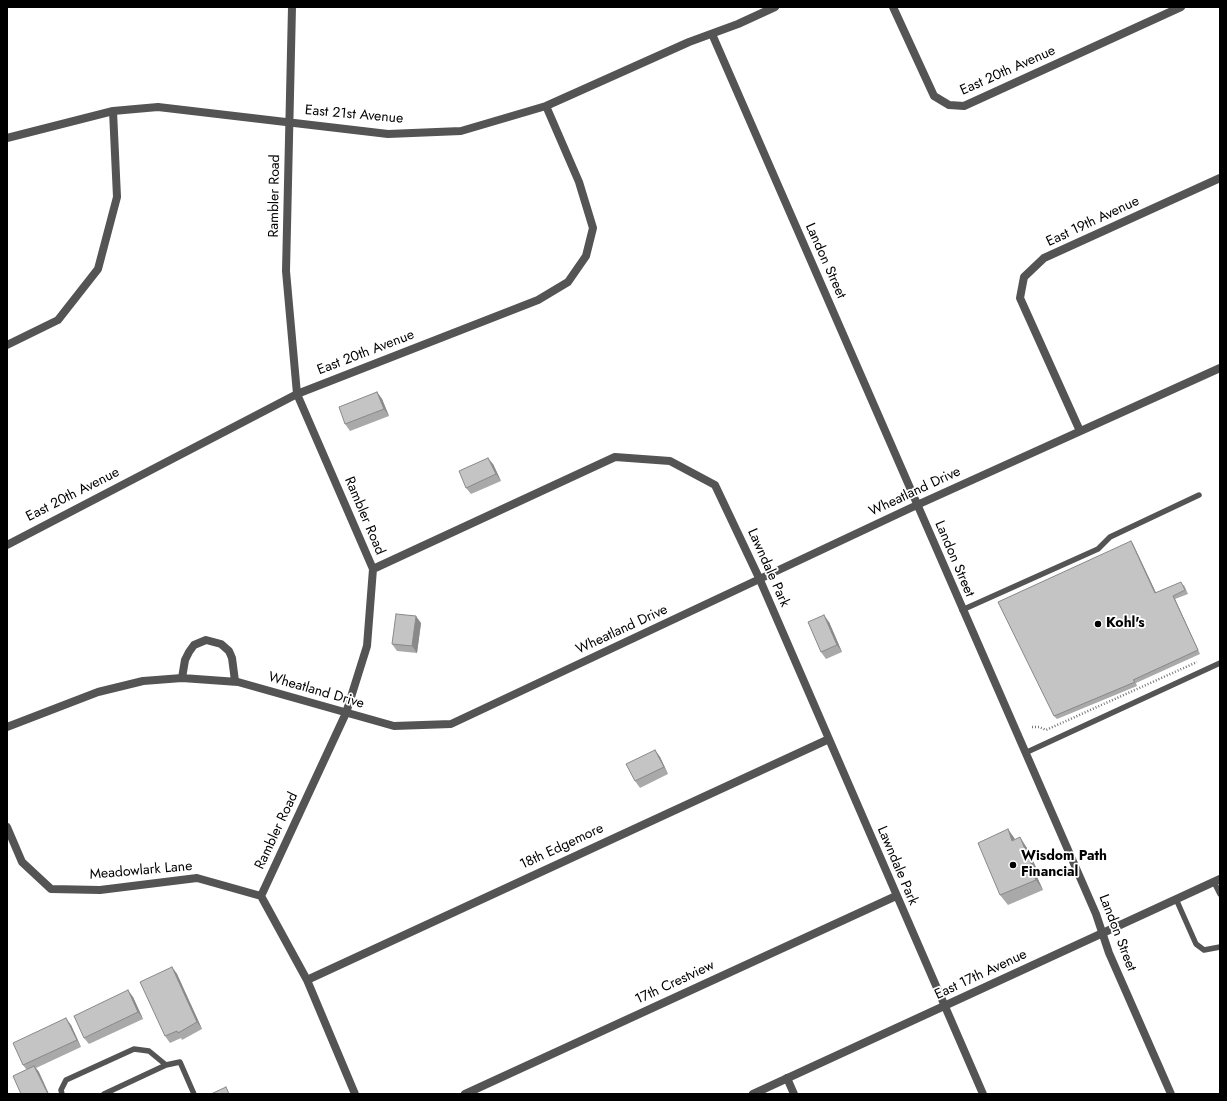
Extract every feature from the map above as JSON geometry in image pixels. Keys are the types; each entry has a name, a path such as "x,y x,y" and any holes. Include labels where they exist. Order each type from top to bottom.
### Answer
{"street":[{"name":"Rambler Road","path":"261,896 346,713 367,646 372,569 297,394 286,271 292,7"},
{"name":"East 21st Avenue","path":"7,138 113,111 158,107 388,134 461,130 546,106 775,7"},
{"name":"East 20th Avenue","path":"893,7 934,96 949,105 964,106 1181,7"},
{"name":"Landon Street","path":"712,34 962,610 1096,914 1109,953 1172,1094"},
{"name":"East 20th Avenue","path":"7,545 297,394 538,300 568,282 586,256 593,228 579,182 546,106"},
{"path":"7,345 58,320 98,269 117,197 113,111"},
{"name":"East 19th Avenue","path":"1080,431 1020,298 1024,277 1044,258 1220,178"},
{"name":"Wheatland Drive","path":"7,727 98,692 143,681 182,678 235,681 394,726 451,724 917,505 1220,368"},
{"name":"Lawndale Park","path":"372,569 615,457 670,461 715,485 760,580 983,1094"},
{"path":"182,678 189,652 194,645 206,640 221,644 229,651 232,658 235,681"},
{"name":"18th Edgemore","path":"307,980 829,739"},
{"name":"Meadowlark Lane","path":"7,826 22,862 51,889 100,890 198,878 261,896"},
{"name":"East 17th Avenue","path":"753,1094 1217,880"},
{"path":"261,896 307,980 355,1094"},
{"name":"17th Crestview","path":"465,1094 896,896"},
{"path":"787,1078 794,1094"}],"lane":[{"path":"962,610 1098,549 1110,537 1199,495"},
{"path":"1025,752 1220,663"},
{"path":"1217,880 1220,894"},
{"path":"1176,899 1196,944 1204,950 1220,947"},
{"path":"62,1094 60,1090 66,1080 134,1049 149,1050 166,1065"},
{"path":"104,1094 166,1065 180,1062 194,1094"}],"path":[{"path":"1032,727 1039,727 1046,730 1197,662"}],"building":[{"path":"377,392 384,409 345,424 339,407"},
{"path":"488,458 496,474 466,488 459,471"},
{"name":"Kohl's","path":"1131,541 1155,593 1181,582 1185,590 1173,596 1198,650 1133,680 1135,682 1054,716 998,602"},
{"path":"396,614 416,616 412,646 392,644"},
{"path":"824,615 837,645 821,652 808,622"},
{"path":"655,750 664,767 635,781 626,764"},
{"path":"1008,829 1012,841 1020,837 1036,880 1000,895 978,843"},
{"path":"172,967 197,1022 178,1033 177,1031 165,1036 140,982"},
{"path":"128,990 138,1012 84,1038 74,1016"},
{"path":"66,1018 77,1040 23,1065 13,1043"},
{"path":"34,1066 48,1094 21,1094 13,1076"},
{"path":"226,1087 229,1094 211,1094"}],"place":[{"name":"Kohl's","path":"1098,624"},
{"name":"Wisdom Path Financial","path":"1013,865"}]}
